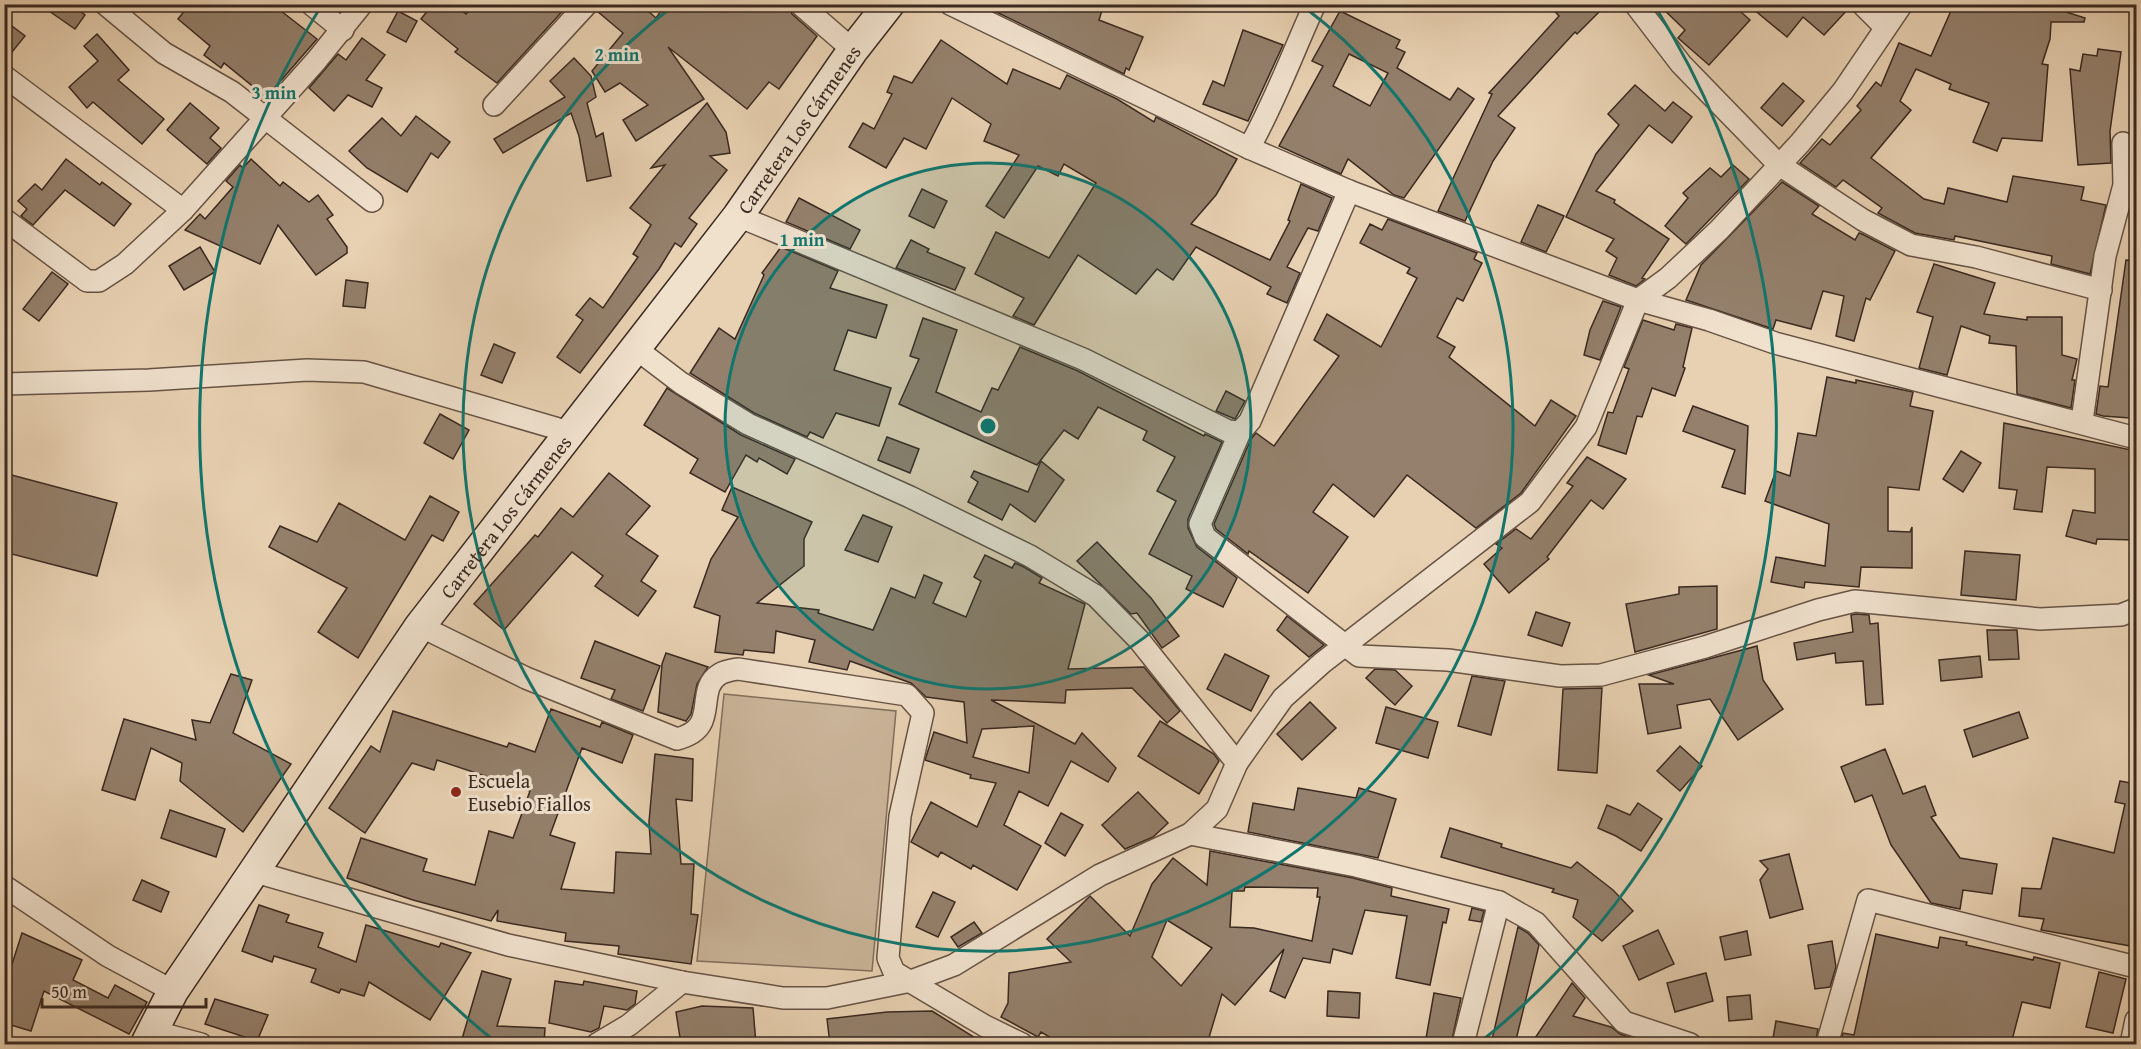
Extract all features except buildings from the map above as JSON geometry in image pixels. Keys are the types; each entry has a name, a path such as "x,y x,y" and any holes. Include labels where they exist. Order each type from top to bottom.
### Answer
{"main road":[{"name":"Carretera Los Cármenes","path":"149,1038 173,991 252,871 420,626 738,216 852,50 889,4"}],"street":[{"path":"105,4 164,53 223,87 267,118 372,201"},
{"path":"311,4 343,30"},
{"path":"4,219 87,281 99,281 126,264 183,210 267,118 363,4"},
{"path":"494,105 587,4"},
{"path":"800,4 852,50"},
{"path":"950,4 1249,148 1349,191 1638,300 1709,320 1775,343 2136,438"},
{"path":"1249,148 1267,115 1280,78 1315,4"},
{"path":"1635,4 1681,64 1778,164 1863,220 1911,245 1976,257 2101,290"},
{"path":"1862,4 1884,27"},
{"path":"252,871 508,945 682,982 783,998 827,998 911,981 954,965 1101,875 1190,834 1217,809 1238,763 1283,698 1322,663 1401,600 1530,502 1586,427 1638,300 1668,278 1719,231 1844,91 1884,27 1902,4"},
{"path":"4,76 183,210"},
{"path":"2085,423 2082,421 2105,256 2124,185 2123,143"},
{"path":"1349,191 1250,421 1240,432 1200,524 1205,537 1359,656 1448,660 1560,676 1601,675 1705,647 1818,610 1855,601 2040,619 2121,615 2136,609"},
{"path":"738,216 1083,359 1228,431 1240,432"},
{"path":"635,348 681,383 748,424 910,497 1030,556 1096,596 1139,640 1238,763"},
{"path":"4,384 149,380 307,370 364,372 569,432"},
{"path":"420,626 526,678 677,739 692,735 703,722 711,683 719,674 738,669 907,695 923,713 922,727 910,763 900,816 888,958 894,972 985,1026 1022,1044"},
{"path":"1190,834 1356,866 1499,902 1536,923 1624,1022 1690,1044"},
{"path":"4,886 108,956 173,991"},
{"path":"1827,1044 1868,900 2136,967"},
{"path":"1463,1044 1499,902"},
{"path":"597,1044 629,1025 682,982"},
{"path":"2131,1044 2136,1020"},
{"path":"149,1038 201,1044"}],"shaded area":[{"path":"724,694 896,711 872,971 697,961"}],"place":[{"name":"Escuela Eusebio Fiallos","path":"456,792"}]}
